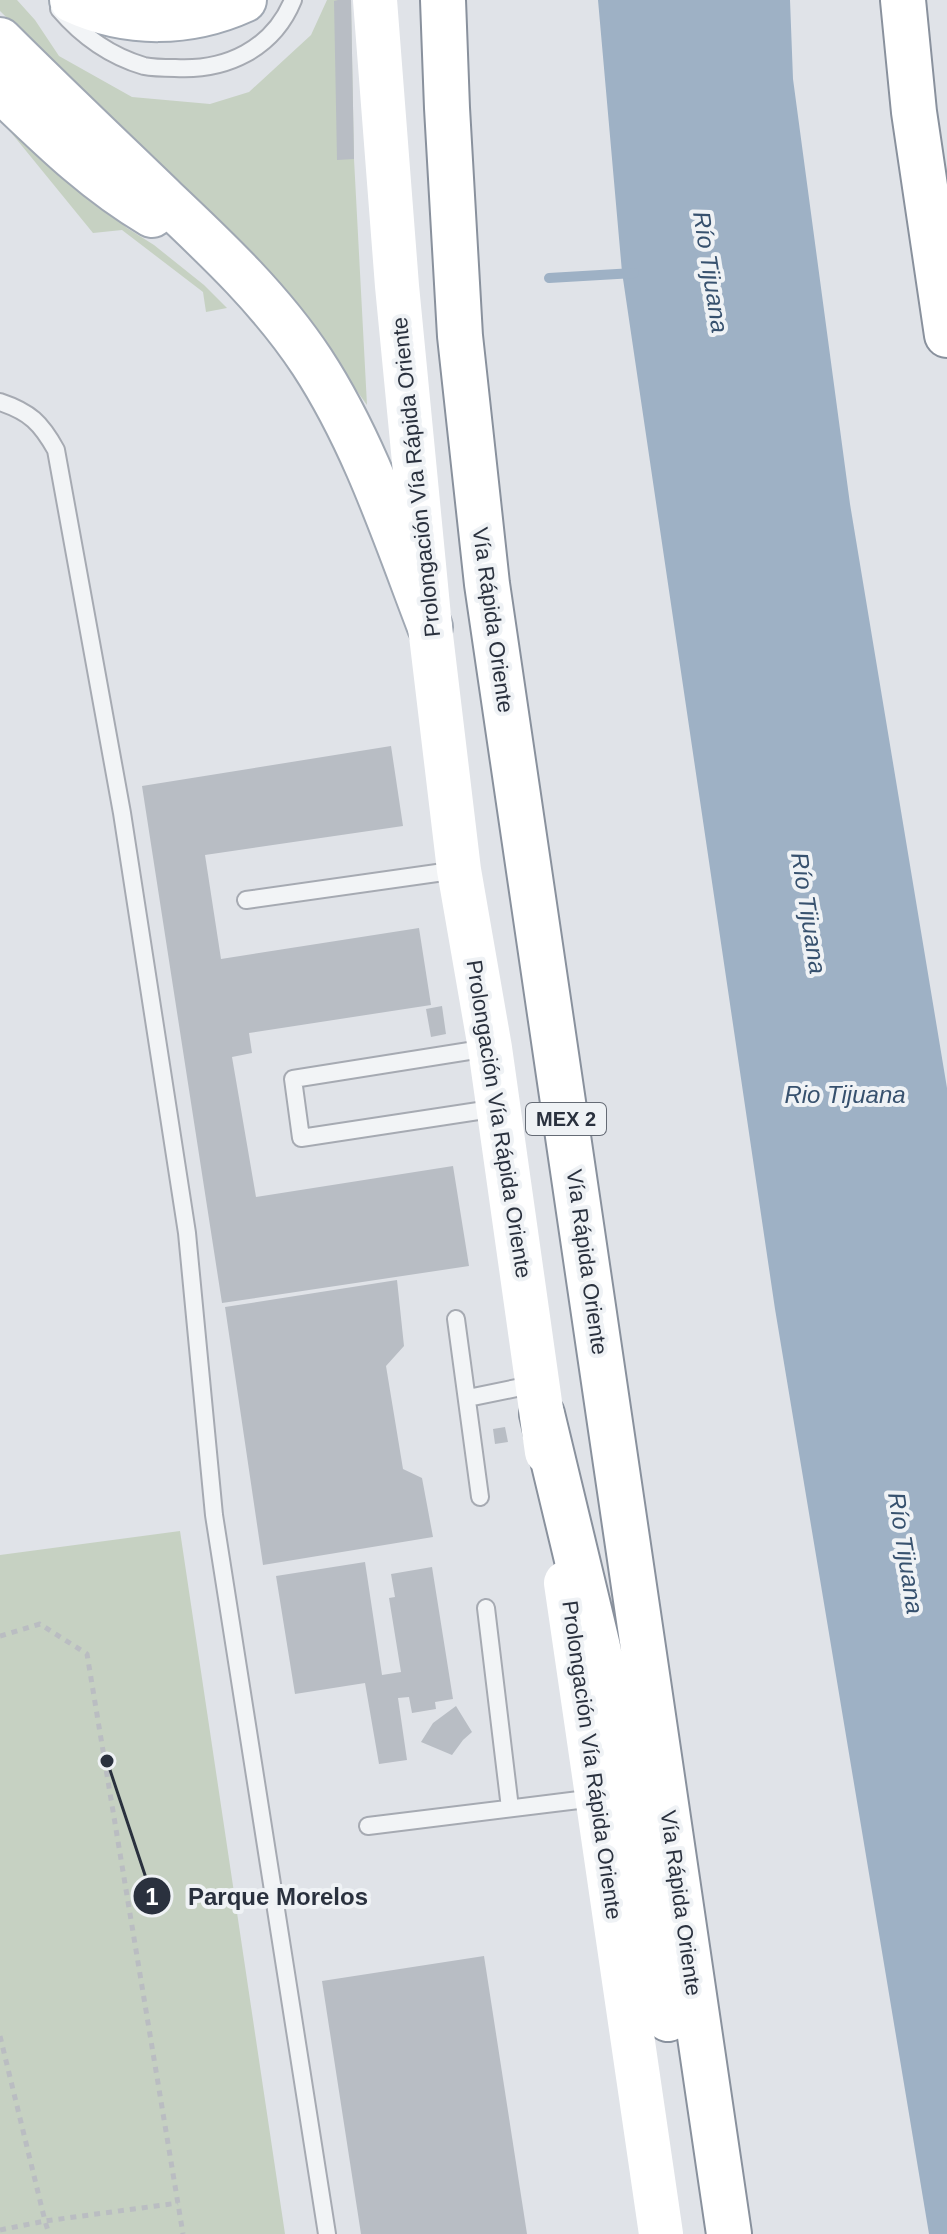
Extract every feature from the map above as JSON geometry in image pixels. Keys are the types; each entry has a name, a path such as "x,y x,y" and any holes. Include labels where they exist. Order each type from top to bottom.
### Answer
{"main road":[{"path":"72,0 110,15 166,20 222,10 244,0"},
{"name":"Prolongación Vía Rápida Oriente","path":"375,0 397,286 430,627 459,870 490,1048 661,2234"},
{"name":"Vía Rápida Oriente","path":"443,0 460,336 487,584 729,2234"},
{"path":"903,0 914,112 947,335"},
{"path":"0,40 224,257 264,300 310,359 342,412 372,474 430,627"},
{"path":"0,89 69,156 104,183 141,209 224,257"},
{"path":"540,1399 624,1771 686,2117 719,2234"}],"lane":[{"path":"52,0 77,30 118,56 147,67 191,69 229,63 263,43 285,19 293,0"},
{"path":"0,402 28,413 45,429 56,450 122,813 187,1233 214,1515 327,2234"},
{"path":"246,900 459,870"},
{"path":"490,1048 293,1079 301,1138 498,1108"},
{"path":"456,1319 480,1497"},
{"path":"468,1398 540,1399"},
{"path":"486,1608 510,1808"},
{"path":"368,1826 597,1797"}],"path":[{"path":"0,1636 40,1624 87,1654 183,2234"},
{"path":"0,2036 49,2234"},
{"path":"0,2230 178,2203"}],"green space":[{"path":"0,0 17,0 59,56 132,97 210,104 249,92 311,35 327,0 351,0 354,159 367,405 276,279 0,11"},
{"path":"0,110 127,228 154,245 204,285 227,308 206,312 203,292 122,230 93,233 0,119"},
{"path":"180,1531 285,2234 0,2234 0,1555"}],"water":[{"name":"Rio Tijuana","path":"598,0 790,0 793,79 850,504 947,1088 947,2234 929,2234 775,1309 622,272"}],"building":[{"path":"351,0 354,159 337,160 334,1"},
{"path":"391,746 403,826 205,855 221,959 419,928 431,1005 249,1033 252,1053 232,1057 256,1197 453,1166 469,1266 222,1303 142,786"},
{"path":"442,1006 446,1034 431,1037 426,1009"},
{"path":"397,1280 404,1346 386,1366 403,1469 422,1478 433,1537 263,1565 225,1307"},
{"path":"505,1427 508,1442 495,1444 493,1429"},
{"path":"365,1562 382,1675 401,1672 389,1598 395,1597 391,1574 432,1567 453,1699 435,1702 436,1709 412,1713 409,1697 398,1698 407,1760 379,1764 365,1683 295,1694 276,1576"},
{"path":"456,1706 472,1732 452,1755 421,1742 433,1723"},
{"path":"484,1956 527,2234 361,2234 322,1981"}],"waterway":[{"path":"549,278 634,273"}],"place":[{"name":"Parque Morelos","path":"107,1761"}],"water label":[{"name":"Río Tijuana","path":"711,272"},
{"name":"Río Tijuana","path":"809,913"},
{"name":"Río Tijuana","path":"906,1553"}]}
